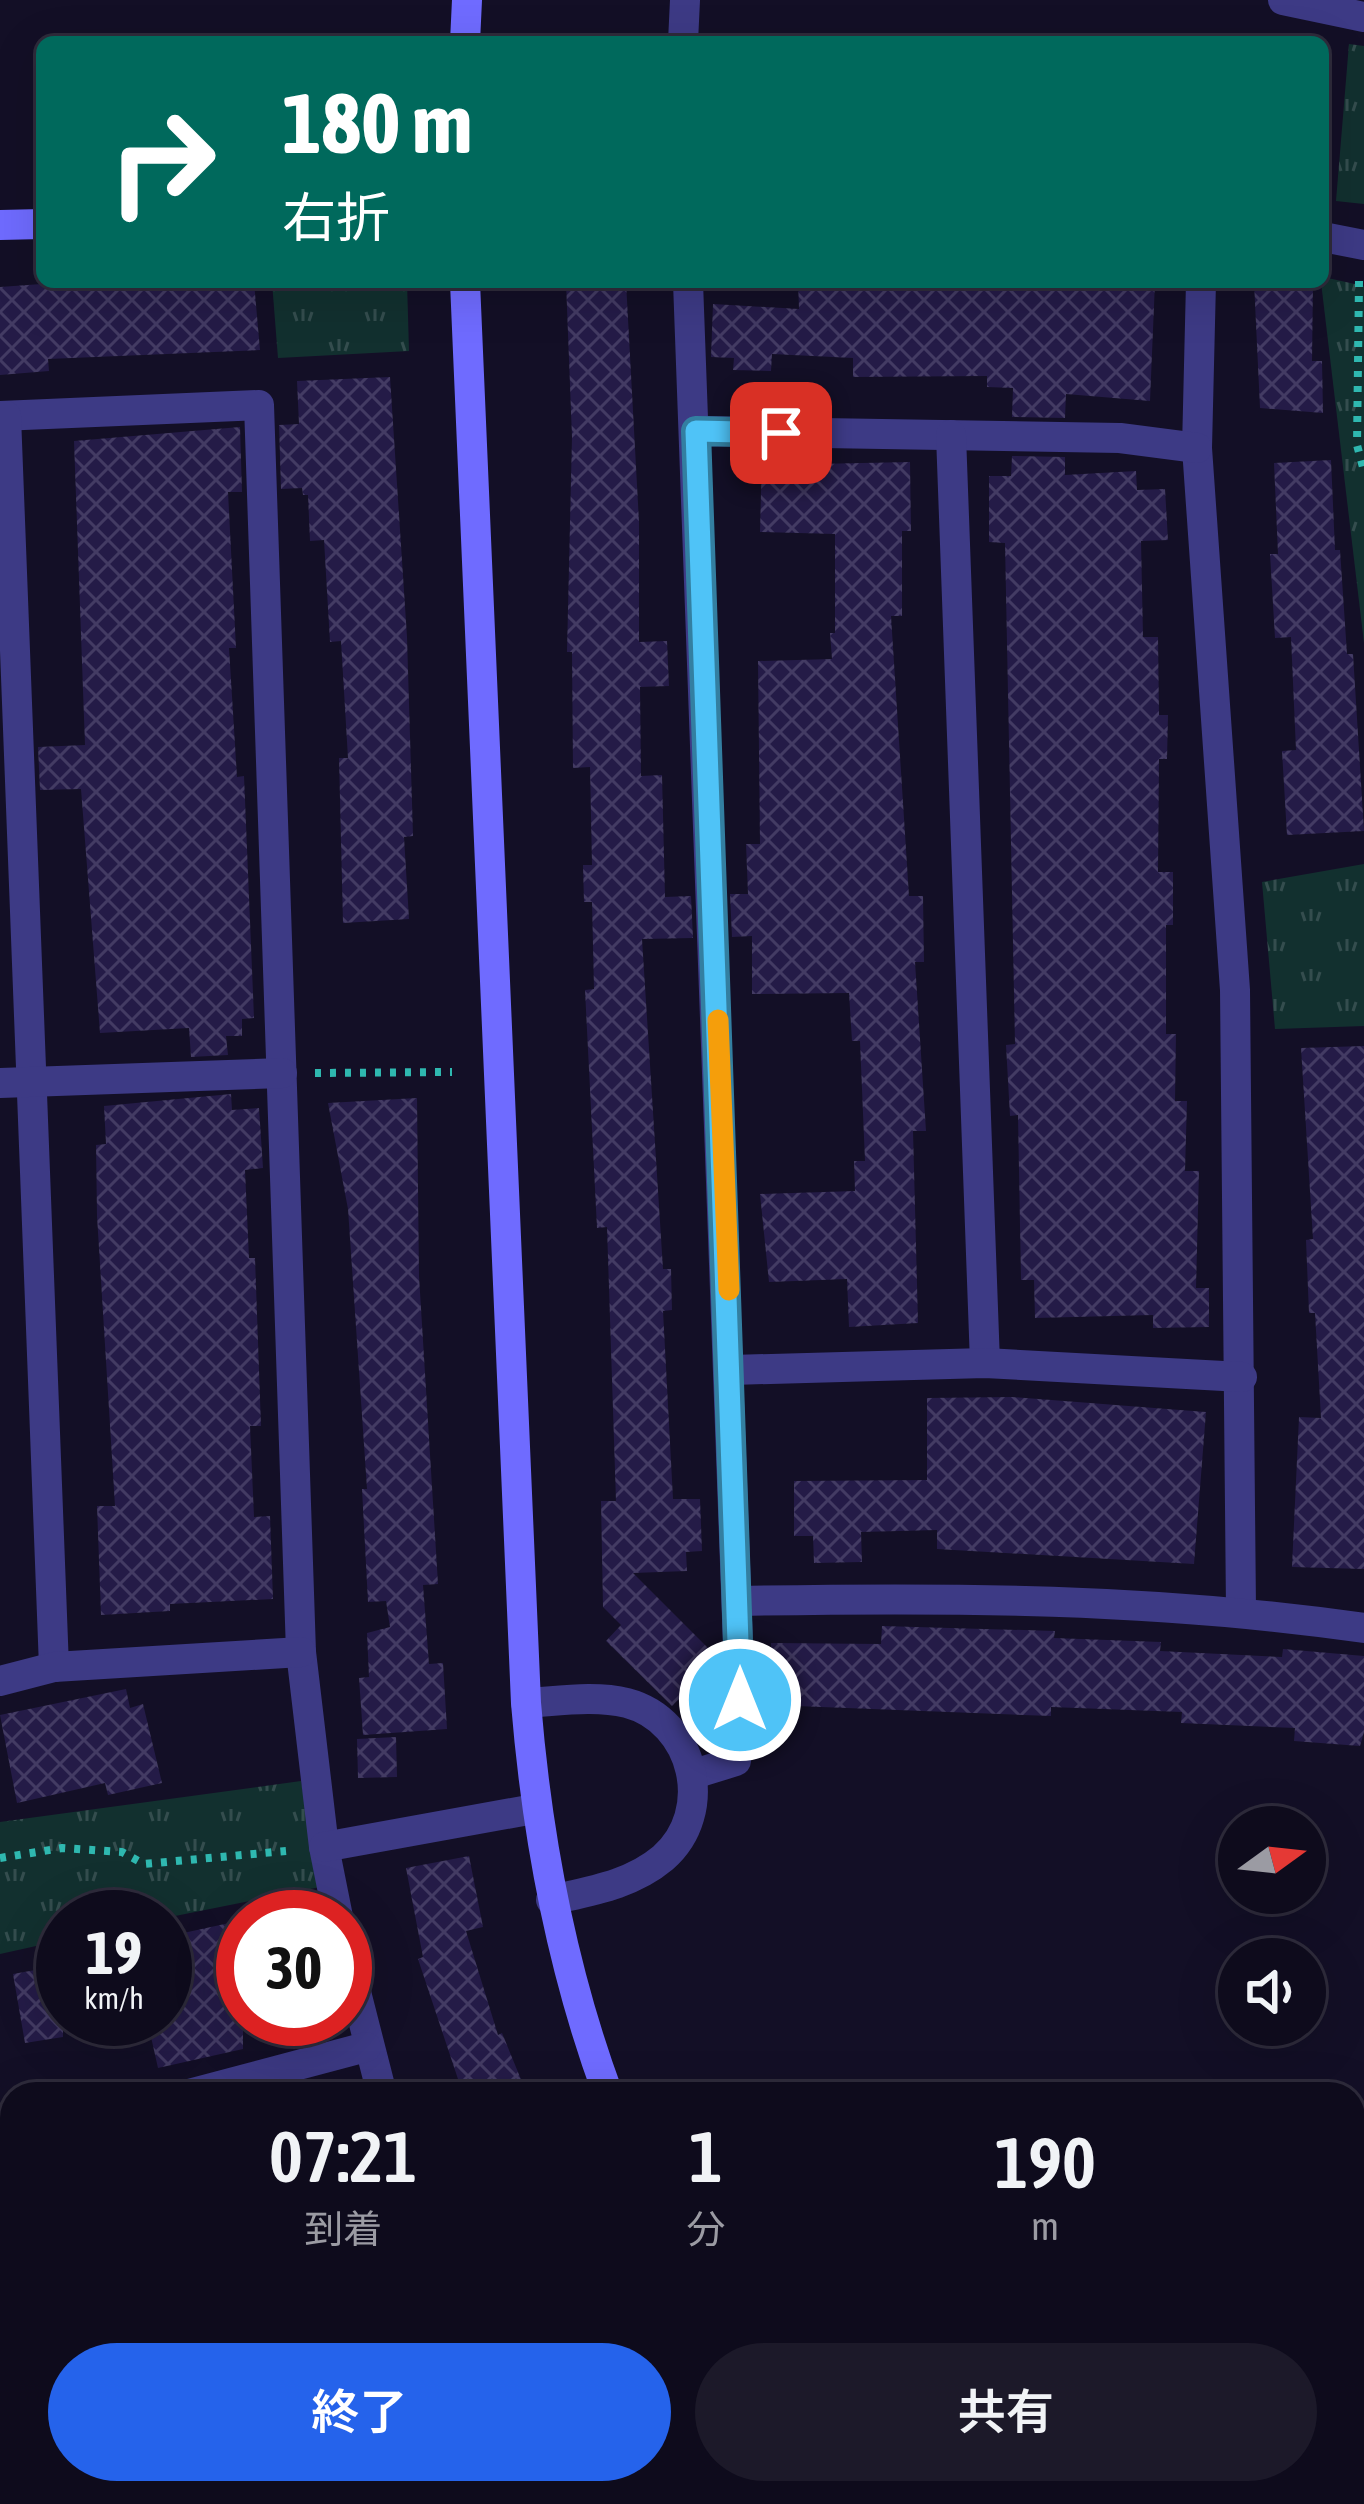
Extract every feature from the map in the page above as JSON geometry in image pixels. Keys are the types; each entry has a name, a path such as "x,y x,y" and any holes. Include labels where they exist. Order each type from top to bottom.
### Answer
{"street":[{"path":"465,36 467,0"},
{"path":"683,36 686,0"},
{"path":"1283,0 1364,16"},
{"path":"0,225 36,224"},
{"path":"1329,238 1363,245"},
{"path":"465,288 534,1809 551,1900 604,2082"},
{"path":"689,288 740,1601 736,1761 694,1774"},
{"path":"1201,288 1197,448 1235,990 1241,1610"},
{"path":"53,1666 3,416 259,405 301,1652 333,1890"},
{"path":"696,431 1120,438 1197,448"},
{"path":"951,435 985,1363"},
{"path":"0,1083 282,1073"},
{"path":"732,1370 985,1363 1242,1377"},
{"path":"740,1601 951,1597 1241,1610 1364,1628"},
{"path":"0,1681 53,1666 301,1652"},
{"path":"526,1703 631,1704 670,1727 694,1774 689,1813 668,1854 623,1882 551,1900"},
{"path":"324,1847 534,1809"},
{"path":"234,2082 365,2047 378,2082"}],"path":[{"path":"1363,245 1356,406 1357,445 1364,471"},
{"path":"282,1073 452,1072"},
{"path":"0,1858 62,1848 122,1852 144,1864 324,1847"}],"green space":[{"path":"1349,44 1364,46 1364,204 1336,201"},
{"path":"1329,278 1364,286 1364,643 1322,288 1329,288"},
{"path":"272,288 407,288 409,351 278,358"},
{"path":"1364,864 1364,1026 1275,1029 1262,882"},
{"path":"301,1781 320,1887 216,1890 216,1908 192,1913 192,1890 36,1890 36,1946 0,1954 0,1822"}],"building":[{"path":"0,287 255,288 260,350 48,359 49,371 0,375"},
{"path":"566,288 626,288 639,522 639,642 667,641 669,686 640,687 641,776 662,775 665,897 691,896 693,938 642,939 663,1269 671,1269 672,1310 663,1311 673,1499 700,1499 702,1551 686,1552 687,1571 633,1573 719,1659 672,1706 606,1641 621,1625 603,1607 601,1501 616,1501 607,1227 597,1228 585,990 594,989 592,902 584,902 583,865 592,865 590,767 573,768 572,652 567,652 572,437"},
{"path":"798,288 1155,288 1150,401 1066,394 1065,418 1012,417 1013,388 987,387 987,376 853,377 853,358 772,354 771,371 733,370 734,358 711,357 713,304 799,309"},
{"path":"1254,288 1313,288 1312,361 1322,361 1323,413 1260,408"},
{"path":"390,377 407,637 413,836 404,837 409,919 343,923 339,758 348,758 341,641 330,642 324,540 310,541 308,495 303,495 302,488 281,489 279,425 299,424 297,381"},
{"path":"240,427 242,492 228,492 236,648 229,648 237,777 244,776 254,1018 242,1019 242,1036 226,1036 228,1055 191,1057 189,1028 100,1033 81,789 40,790 38,747 85,745 74,441"},
{"path":"762,453 815,455 815,464 910,462 911,531 902,531 902,616 891,616 909,896 923,896 924,962 915,962 926,1131 913,1131 918,1323 849,1327 847,1279 769,1282 760,1194 855,1191 854,1161 865,1161 860,1041 852,1041 849,993 752,994 752,936 732,937 730,894 748,894 746,844 760,844 758,661 832,659 830,633 835,633 835,534 760,532"},
{"path":"1012,456 1065,457 1065,475 1136,471 1137,490 1165,489 1168,540 1141,541 1143,637 1158,637 1159,715 1168,715 1167,759 1159,759 1158,872 1173,872 1173,925 1166,925 1166,1034 1176,1034 1175,1101 1187,1101 1185,1171 1199,1171 1196,1288 1209,1288 1209,1327 1153,1328 1153,1315 1035,1318 1034,1280 1021,1280 1018,1115 1010,1116 1006,1045 1015,1044 1005,543 989,542 989,476 1011,476"},
{"path":"1331,460 1335,550 1340,550 1347,654 1353,654 1364,831 1287,835 1282,751 1296,750 1291,637 1275,638 1270,554 1278,554 1274,463"},
{"path":"1364,1046 1364,1569 1292,1567 1299,1417 1321,1418 1315,1313 1309,1313 1306,1240 1313,1239 1301,1048"},
{"path":"231,1094 232,1110 259,1108 263,1168 245,1170 249,1258 255,1258 261,1426 250,1426 254,1517 270,1516 273,1599 170,1604 170,1611 101,1615 97,1506 115,1506 97,1216 96,1145 106,1144 104,1106"},
{"path":"417,1098 419,1276 438,1584 423,1585 429,1664 443,1663 447,1729 363,1735 359,1678 369,1677 367,1633 390,1627 386,1601 368,1602 362,1489 367,1489 348,1209 328,1103"},
{"path":"1012,1397 1206,1412 1194,1564 937,1549 937,1530 861,1532 862,1562 814,1563 813,1536 794,1536 794,1481 927,1480 927,1398"},
{"path":"882,1626 1055,1631 1054,1638 1161,1642 1160,1651 1282,1657 1283,1649 1364,1656 1364,1732 1360,1746 1294,1741 1295,1728 1181,1723 1182,1712 1051,1707 1051,1716 771,1705 771,1643 881,1644"},
{"path":"126,1689 130,1708 143,1704 162,1783 108,1795 105,1783 17,1803 0,1715"},
{"path":"396,1737 397,1777 358,1778 357,1739"},
{"path":"469,1856 483,1927 466,1931 498,2035 502,2033 522,2082 459,2082 418,1959 423,1957 406,1868"},
{"path":"216,1926 216,2046 243,2049 158,2068 153,2046 192,2046 192,1931"},
{"path":"36,1970 36,2041 25,2043 13,1974"}],"slow traffic":[{"path":"718,1020 729,1290"}],"route":[{"path":"740,1700 696,431 781,433"}]}
